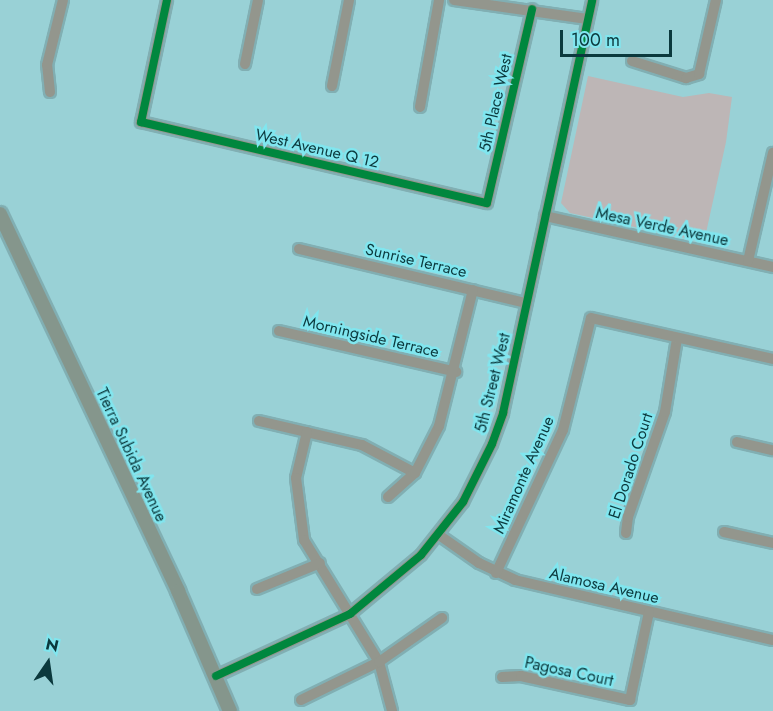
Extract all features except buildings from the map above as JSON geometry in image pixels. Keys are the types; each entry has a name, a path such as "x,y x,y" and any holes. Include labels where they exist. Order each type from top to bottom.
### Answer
{"main road":[{"name":"Tierra Subida Avenue","path":"0,214 216,676 230,711"}],"street":[{"path":"50,92 47,65 63,0"},
{"name":"West Avenue Q 12","path":"167,0 141,122 487,203"},
{"path":"245,64 258,0"},
{"path":"332,86 349,0"},
{"path":"420,107 439,0"},
{"path":"454,0 532,9 588,19"},
{"name":"5th Street West","path":"216,676 350,614 400,575 439,535 463,502 492,444 510,384 592,0"},
{"path":"632,61 686,78 699,74 716,0"},
{"name":"5th Place West","path":"487,203 532,9"},
{"path":"748,261 773,153"},
{"name":"Mesa Verde Avenue","path":"545,216 773,267"},
{"name":"Sunrise Terrace","path":"299,249 526,303"},
{"path":"388,497 415,473 439,426 456,372 473,290"},
{"name":"Miramonte Avenue","path":"496,573 563,430 591,318 677,339"},
{"name":"Morningside Terrace","path":"279,331 456,372"},
{"path":"677,339 773,359"},
{"name":"El Dorado Court","path":"626,533 628,517 665,412 677,339"},
{"path":"259,421 362,445 415,473"},
{"path":"308,432 296,478 297,510 304,540 379,662 392,711"},
{"path":"737,442 773,450"},
{"path":"724,532 773,543"},
{"name":"Alamosa Avenue","path":"439,535 496,573 649,612 773,640"},
{"path":"257,589 320,563"},
{"name":"Pagosa Court","path":"502,676 520,676 630,700 649,612"},
{"path":"301,700 379,662 442,618"}],"shaded area":[{"path":"588,76 683,97 709,93 732,97 726,142 704,242 570,213 561,203"}],"cycle path":[{"path":"167,0 141,122 487,203 532,9"},
{"path":"216,676 350,614 421,555 463,502 492,444 503,413 592,0"}]}
